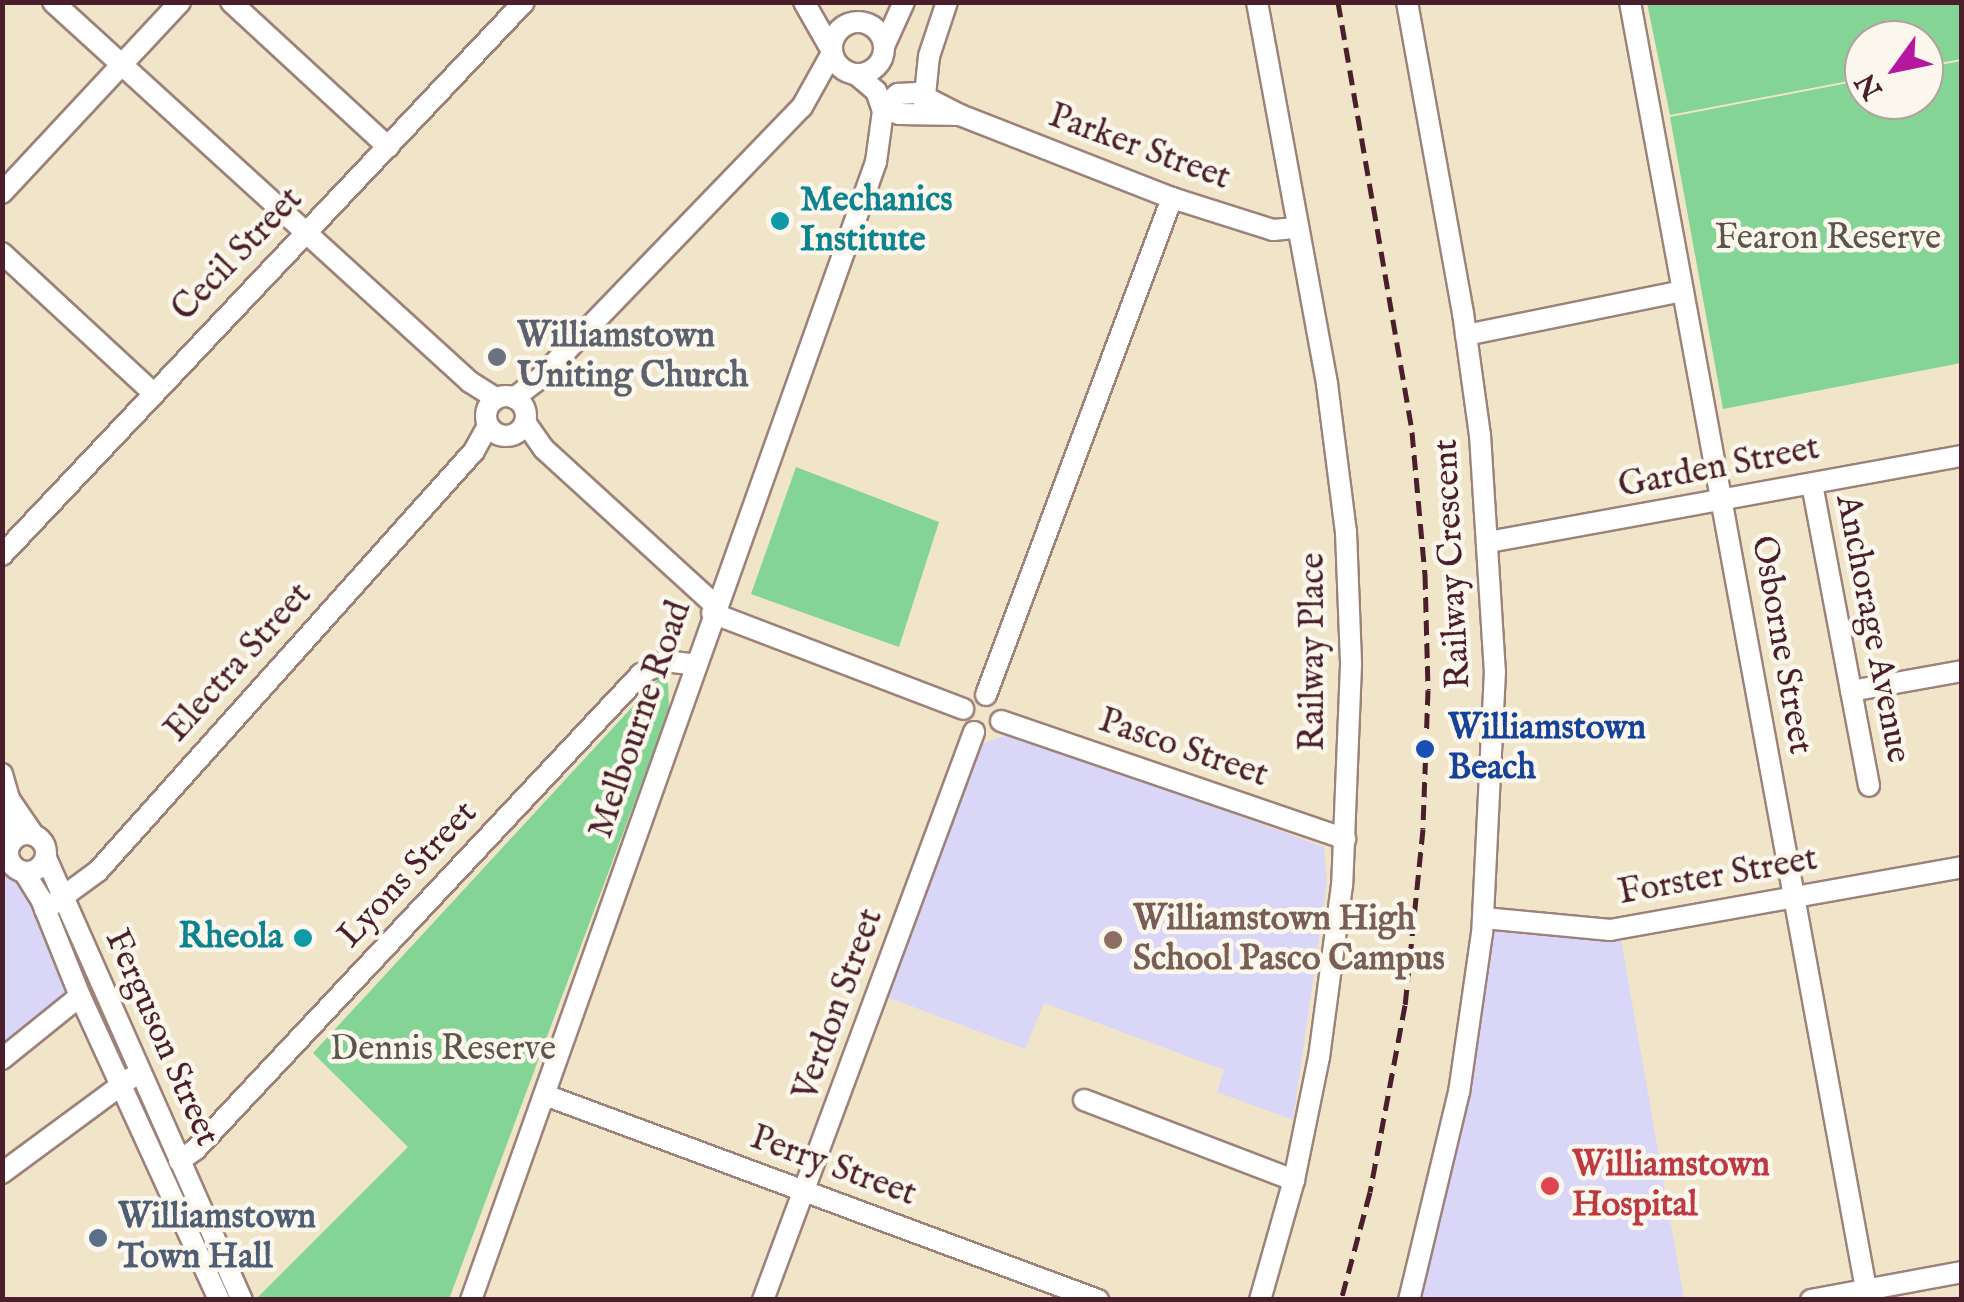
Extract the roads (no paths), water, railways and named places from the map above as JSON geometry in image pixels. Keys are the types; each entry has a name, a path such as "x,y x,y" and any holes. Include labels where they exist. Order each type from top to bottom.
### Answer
{"street":[{"path":"53,2 544,449 713,609 963,709"},
{"path":"2,193 180,2"},
{"path":"231,2 388,147"},
{"name":"Cecil Street","path":"2,555 524,2"},
{"path":"804,2 842,68 893,105"},
{"path":"814,2 875,29 884,48 893,105"},
{"path":"832,52 838,31 888,2"},
{"path":"855,74 874,68 904,2"},
{"path":"924,104 930,50 947,2"},
{"name":"Railway Place","path":"1256,2 1326,384 1346,532 1351,665 1345,839 1319,1057 1294,1180 1260,1300"},
{"name":"Railway Crescent","path":"1407,2 1480,435 1494,671 1484,918 1459,1092 1409,1300"},
{"name":"Osborne Street","path":"1630,2 1867,1294"},
{"name":"Electra Street","path":"54,905 98,871 539,379 802,106 832,52"},
{"name":"Electra Street","path":"802,106 855,74"},
{"name":"Parker Street","path":"893,105 924,104 1172,198 1273,230 1297,228"},
{"name":"Melbourne Road","path":"471,1300 893,105"},
{"path":"986,695 1172,198"},
{"path":"2,253 152,392"},
{"path":"1466,335 1684,291"},
{"name":"Garden Street","path":"1488,542 1962,456"},
{"name":"Anchorage Avenue","path":"1812,484 1869,786"},
{"name":"Lyons Street","path":"179,1161 196,1149 641,674 665,661 696,664"},
{"path":"1851,691 1962,671"},
{"path":"986,695 998,703 1001,721 988,733 974,732 965,722 963,709 972,698 986,695"},
{"name":"Pasco Street","path":"1001,721 1345,839"},
{"name":"Verdon Street","path":"763,1300 974,732"},
{"path":"2,774 9,799 44,844 46,858 38,869 16,873 7,850 2,817"},
{"path":"7,850 23,834 33,834"},
{"name":"Ferguson Street","path":"46,858 54,905 80,996 216,1298"},
{"name":"Forster Street","path":"1484,918 1610,930 1962,867"},
{"name":"Ferguson Street","path":"16,873 54,905 142,1073 242,1300"},
{"path":"2,1059 80,996"},
{"path":"2,1172 119,1083 142,1073"},
{"name":"Perry Street","path":"545,1096 1098,1300"},
{"path":"1084,1100 1294,1180"},
{"path":"216,1298 228,1270"},
{"path":"1810,1300 1867,1294 1962,1272"}],"railway":[{"path":"1338,2 1412,432 1425,574 1428,690 1423,829 1405,1005 1370,1192 1341,1300"}],"place":[{"name":"Mechanics Institute","path":"780,221"},
{"name":"Williamstown Uniting Church","path":"497,357"},
{"name":"Williamstown Beach","path":"1425,749"},
{"name":"Rheola","path":"303,938"},
{"name":"Williamstown High School Pasco Campus","path":"1113,940"},
{"name":"Williamstown Hospital","path":"1550,1186"},
{"name":"Williamstown Town Hall","path":"98,1238"}],"park label":[{"name":"Fearon Reserve","path":"1828,239"},
{"name":"Dennis Reserve","path":"443,1050"}]}
